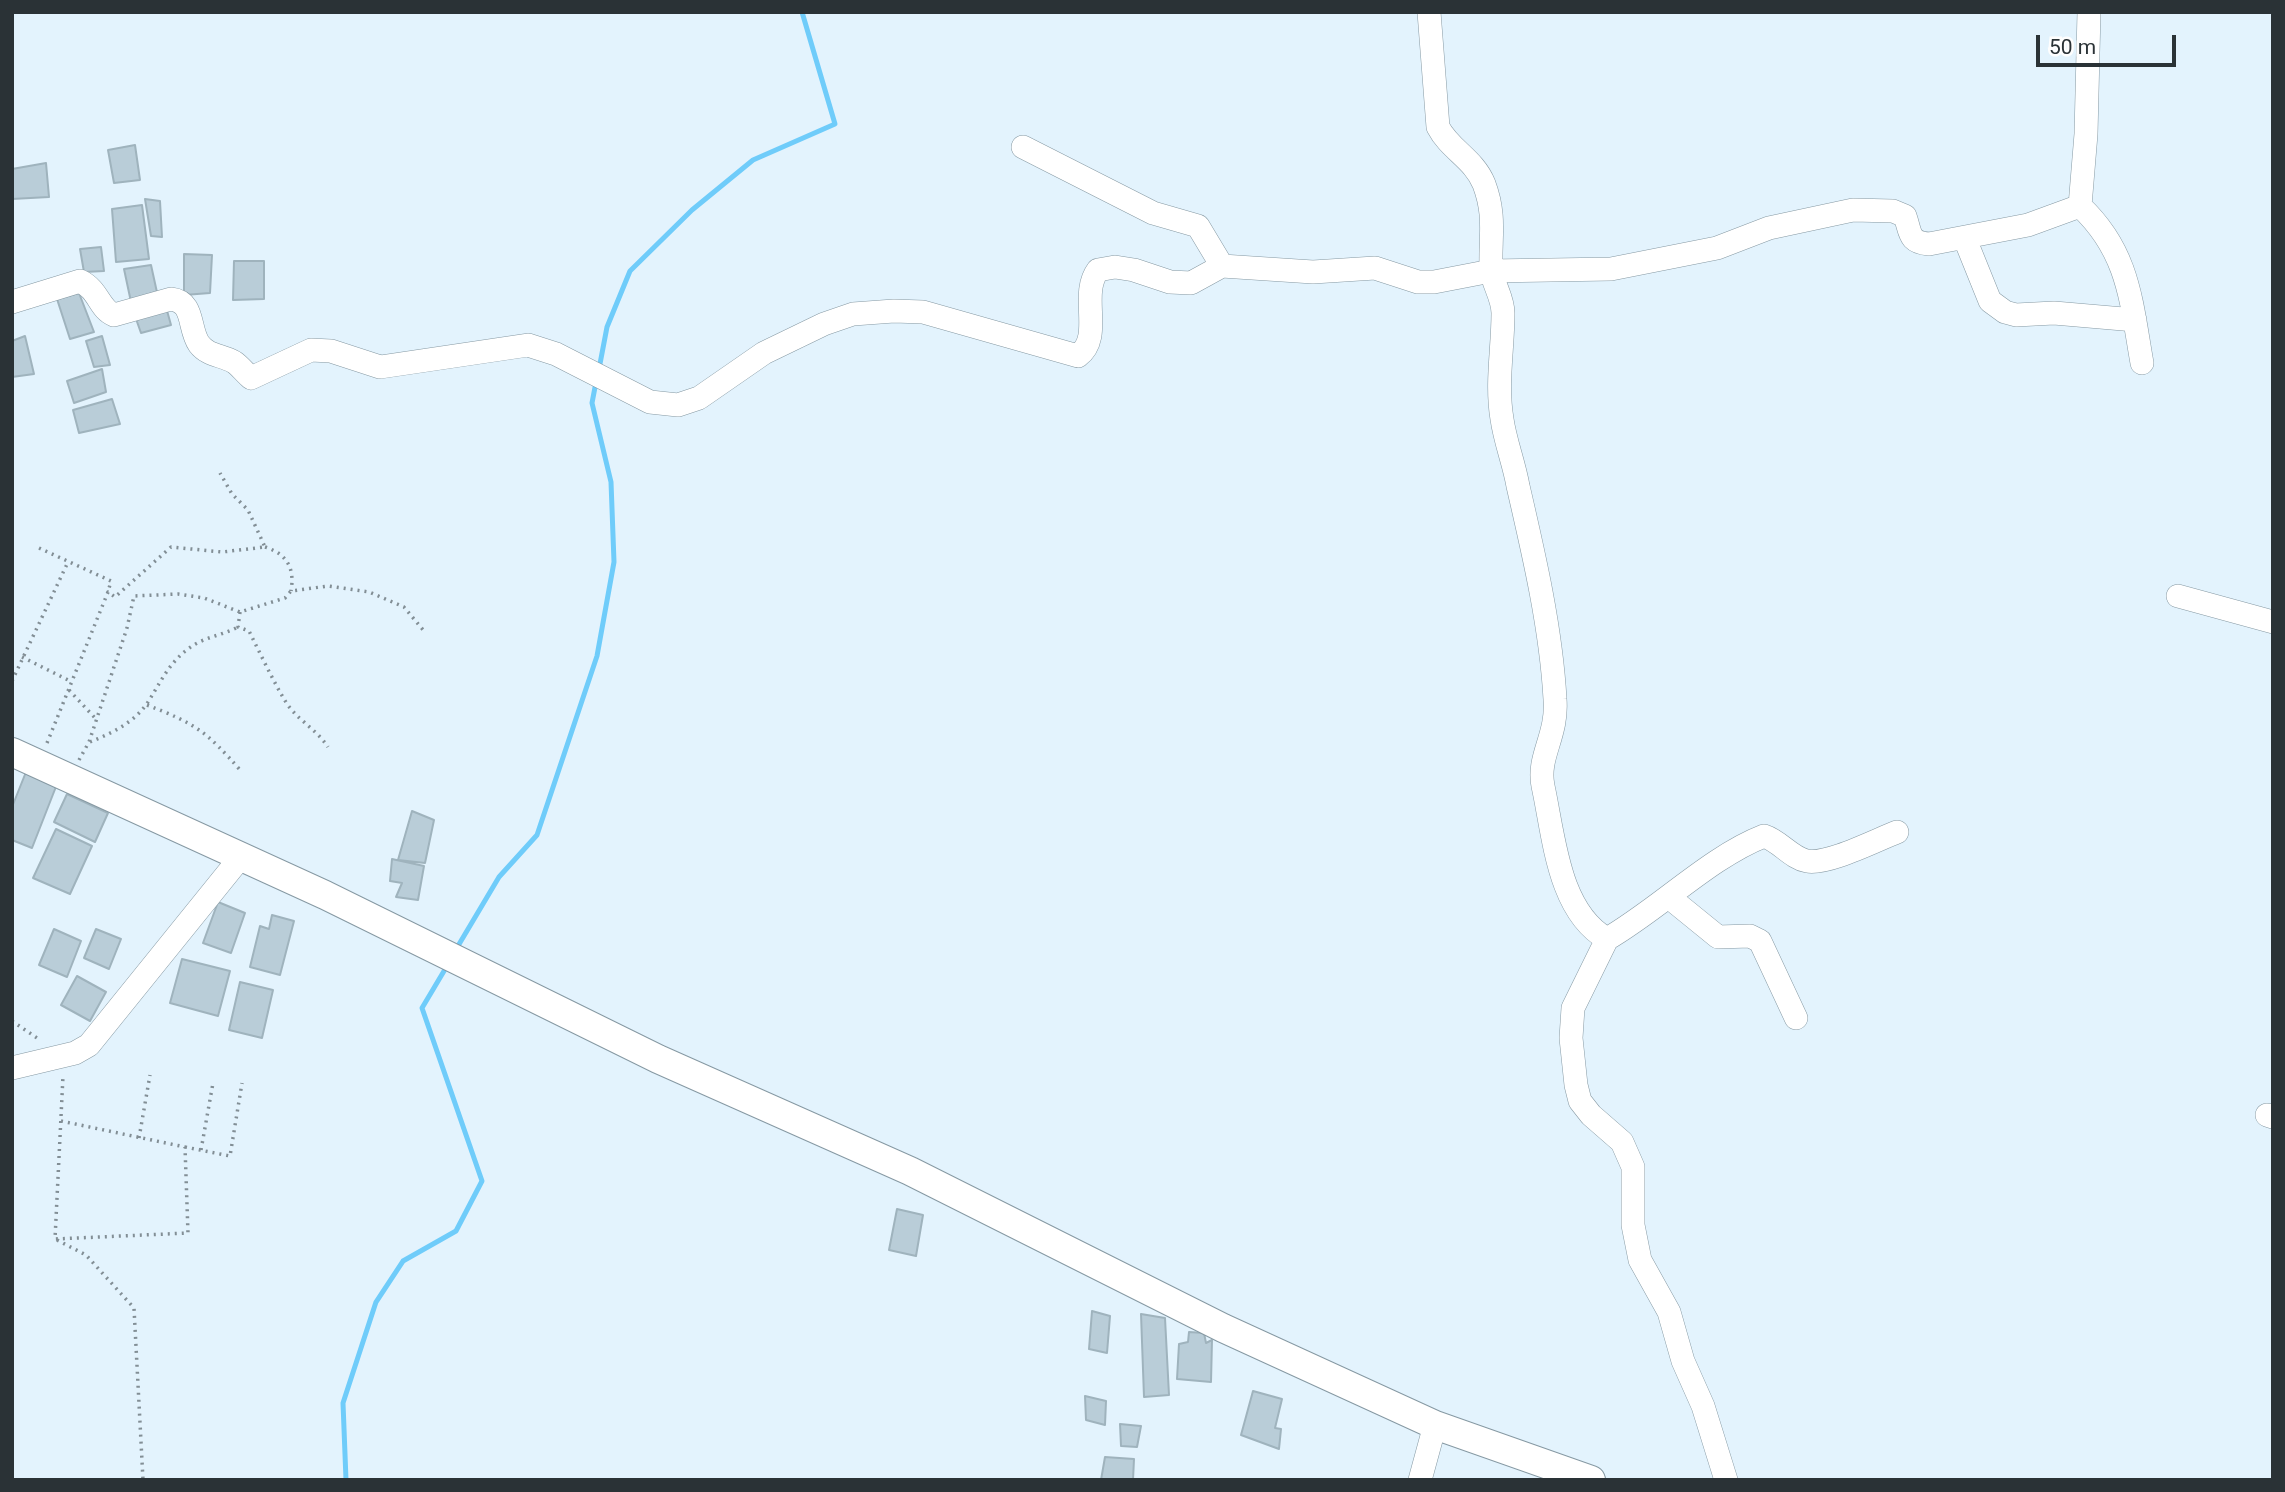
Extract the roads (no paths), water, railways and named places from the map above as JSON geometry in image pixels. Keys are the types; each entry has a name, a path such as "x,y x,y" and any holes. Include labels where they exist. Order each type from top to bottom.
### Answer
{"street":[{"path":"1429,12 1438,127 1442,135 1474,164 1484,184 1493,214 1491,271 1499,290 1503,312 1499,386 1502,420 1542,604 1556,701 1556,727 1540,770 1566,886 1576,908 1596,932 1607,939"},
{"path":"2080,206 2087,134 2089,12"},
{"path":"1023,147 1153,213 1198,226 1222,266"},
{"path":"12,302 80,281 97,293 105,311 114,315 171,299 180,300 187,307 201,346 209,353 236,363 251,378 310,349 331,351 380,367 528,345 556,354 650,402 678,405 699,398 764,353 824,324 853,314 923,312 1078,356 1089,343 1089,307 1094,276 1098,270 1115,267 1134,270 1170,282 1191,283 1222,266 1313,272 1375,268 1418,282 1491,271 1611,269 1717,248 1769,229 1853,210 1893,211 1905,216 1908,235 1917,243 1929,244 2028,225 2080,206"},
{"path":"2080,206 2102,228 2124,268 2142,363"},
{"path":"1965,239 1990,301 2006,312 2016,315 2053,313 2135,320"},
{"path":"2178,596 2273,622"},
{"path":"12,752 452,957 658,1059 910,1171 1223,1328 1435,1425 1591,1480"},
{"path":"1726,1480 1703,1406 1683,1361 1669,1312 1640,1260 1633,1225 1633,1167 1622,1142 1591,1115 1580,1101 1571,1038 1573,1008 1607,939 1670,898 1719,861 1764,836 1796,857 1807,861 1820,861 1897,832"},
{"path":"12,1068 64,1055 89,1045 240,858"},
{"path":"1670,898 1718,937 1750,936 1759,941 1796,1018"},
{"path":"1420,1480 1435,1425"}],"waterway":[{"path":"599,369 607,327 630,271 692,210 753,160 835,124 802,12"},
{"path":"455,951 499,877 537,835 597,656 614,562 611,482 592,403 596,382"},
{"path":"346,1480 343,1403 376,1302 403,1261 456,1231 482,1181 422,1008 447,966"}]}
